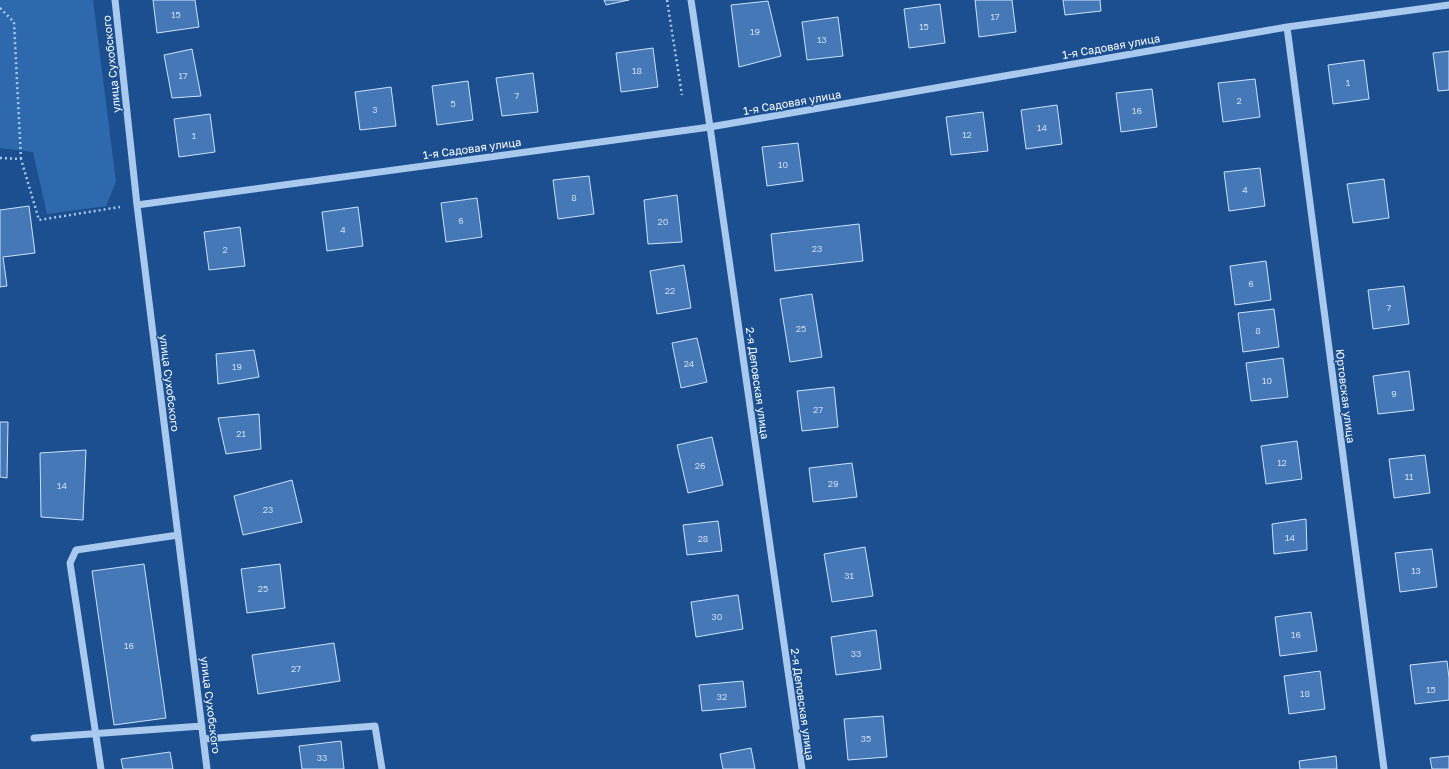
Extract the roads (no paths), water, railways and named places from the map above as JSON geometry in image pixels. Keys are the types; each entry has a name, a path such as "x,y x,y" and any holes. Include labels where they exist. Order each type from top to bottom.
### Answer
{"street":[{"name":"улица Сухобского","path":"115,0 137,205 208,769"},
{"name":"2-я Деповская улица","path":"691,0 802,769"},
{"name":"1-я Садовая улица","path":"137,205 710,127 1287,26 1449,5"},
{"name":"Юртовская улица","path":"1287,26 1384,769"},
{"path":"101,769 70,564 76,550 178,535"},
{"path":"34,738 202,726"},
{"path":"204,739 375,726 382,769"}]}
